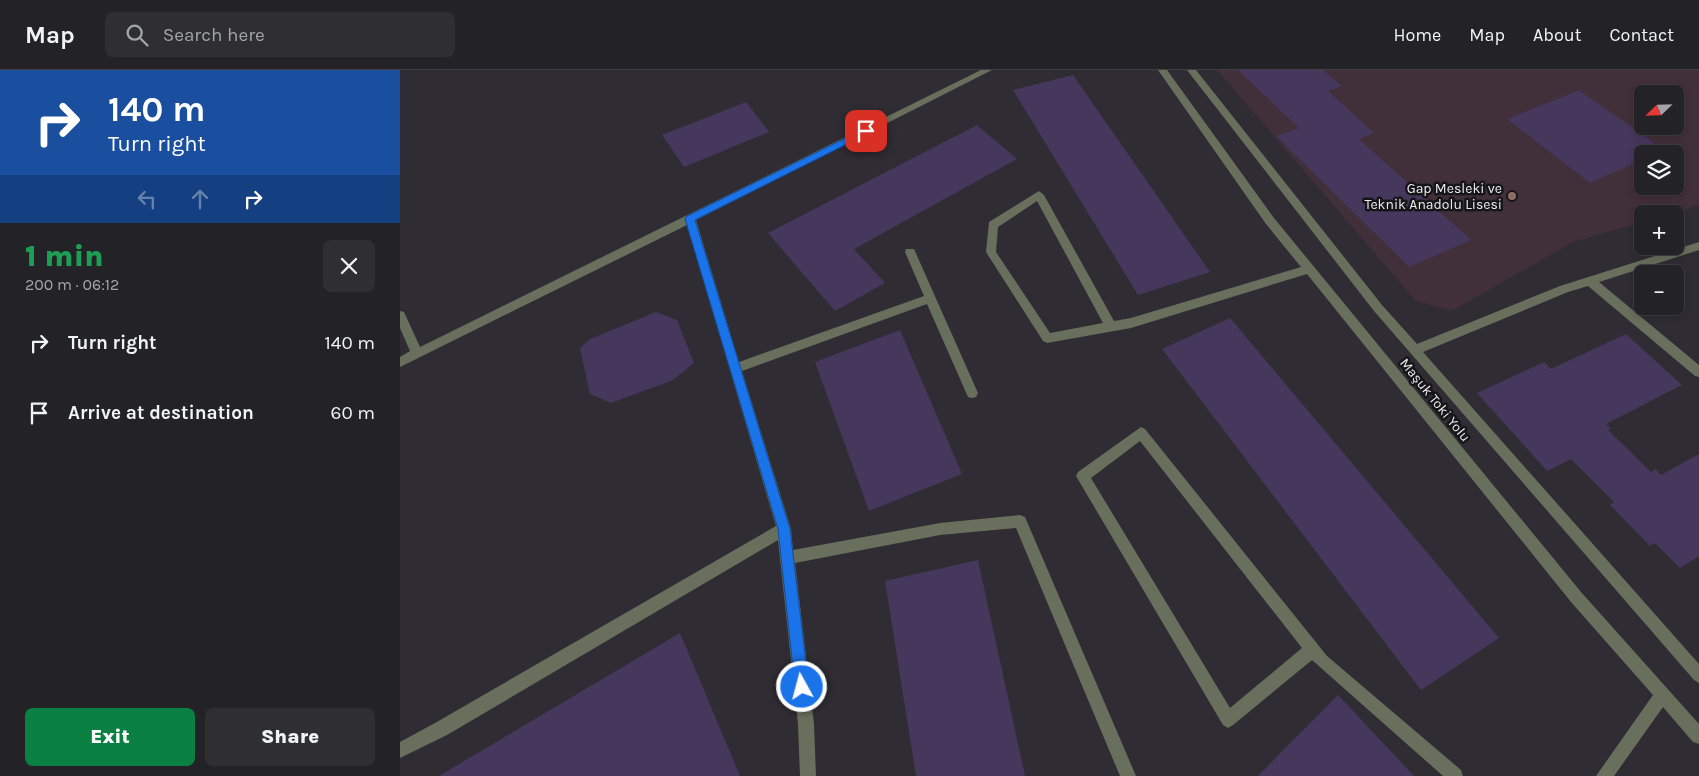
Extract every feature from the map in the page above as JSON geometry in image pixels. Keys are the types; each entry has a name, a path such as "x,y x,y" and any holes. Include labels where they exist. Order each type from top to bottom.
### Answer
{"street":[{"path":"400,362 988,70"},
{"name":"Maşuk Toki Yolu","path":"1162,70 1270,221 1576,597 1699,736"},
{"name":"Maşuk Toki Yolu","path":"1191,70 1378,308 1699,675"},
{"path":"1111,327 1039,195 993,225 991,252 1047,338 1111,327 1131,323 1309,268"},
{"path":"690,219 784,529 806,724 808,776"},
{"path":"1415,350 1564,289 1699,246"},
{"path":"910,252 972,393"},
{"path":"1590,281 1699,372"},
{"path":"735,368 930,298"},
{"path":"400,315 418,354"},
{"path":"1313,649 1228,720 1083,476 1141,433 1313,649 1322,661 1455,776"},
{"path":"787,558 940,529 1020,521 1128,776"},
{"path":"400,750 441,729 784,529"},
{"path":"1604,776 1662,695"}],"shaded area":[{"name":"Gap Mesleki ve Teknik Anadolu Lisesi","path":"1217,70 1699,70 1699,205 1684,210 1684,205 1634,205 1634,224 1573,242 1452,311 1416,301"}],"building":[{"path":"1238,70 1323,70 1342,86 1328,91 1374,133 1359,139 1471,240 1409,267 1276,136 1299,128"},
{"path":"1073,75 1210,272 1138,295 1013,90"},
{"path":"1579,90 1634,129 1634,135 1643,135 1657,145 1634,145 1634,164 1590,183 1507,119"},
{"path":"746,102 769,132 684,167 662,135"},
{"path":"977,125 1017,159 854,249 885,283 835,311 768,233"},
{"path":"656,312 677,320 694,363 673,380 611,403 590,394 580,348 590,339"},
{"path":"1230,318 1499,638 1421,690 1162,349"},
{"path":"900,330 962,474 869,511 815,362"},
{"path":"1626,334 1682,385 1606,424 1611,428 1608,430 1651,472 1656,469 1661,475 1699,454 1699,556 1680,568 1655,543 1650,546 1610,505 1614,502 1571,459 1547,471 1477,393 1544,362 1551,369"},
{"path":"978,560 1025,776 916,776 885,581"},
{"path":"680,633 740,776 439,776"},
{"path":"1338,695 1414,776 1258,776"}],"place":[{"name":"Gap Mesleki ve Teknik Anadolu Lisesi","path":"1512,196"}],"route":[{"path":"802,687 784,529 690,219 866,131"}]}
